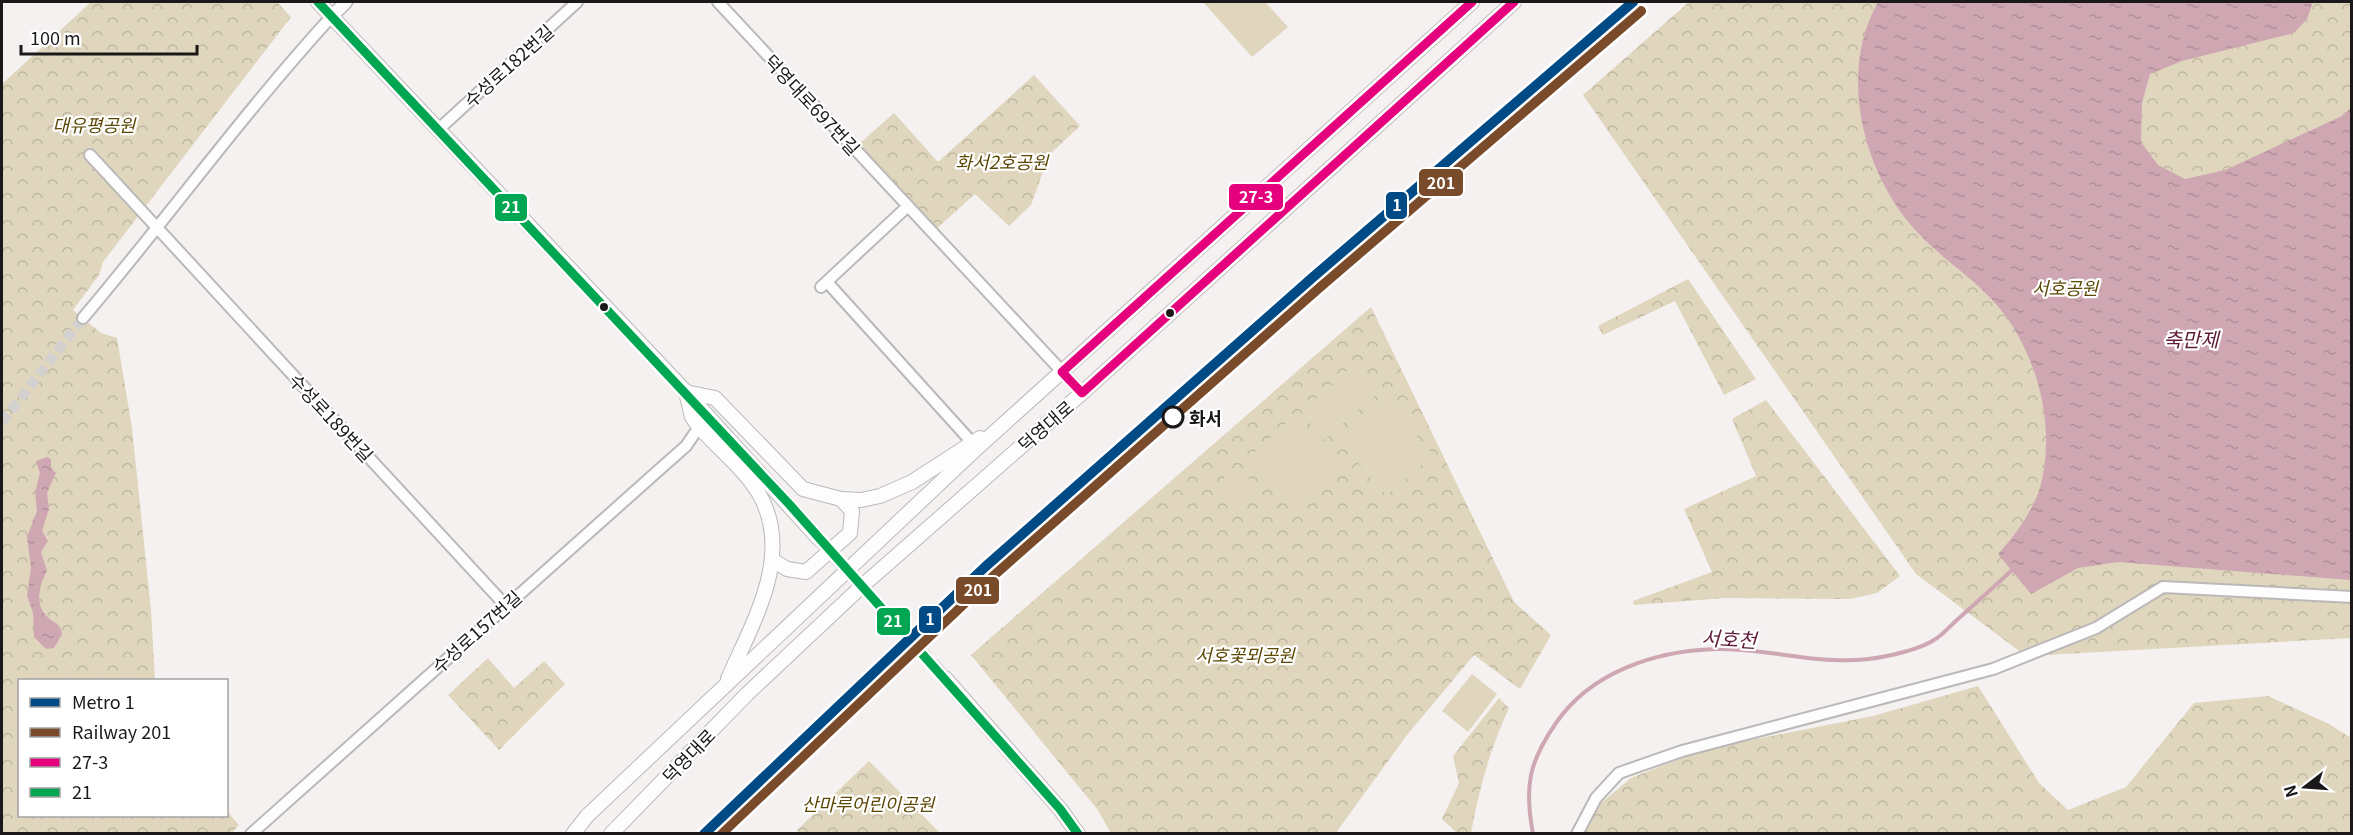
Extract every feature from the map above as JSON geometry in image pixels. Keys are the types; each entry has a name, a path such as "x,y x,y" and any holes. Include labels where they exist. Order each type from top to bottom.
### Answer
{"main road":[{"path":"318,2 686,392 819,539"},
{"name":"덕영대로","path":"573,834 587,816 975,445 998,429 1062,372 1472,2"},
{"name":"덕영대로","path":"611,834 747,694 820,625 1083,393 1514,2"},
{"path":"686,392 692,417 760,497 768,511 774,561 761,603 725,686"},
{"path":"686,392 715,398 803,489 841,499 861,500 880,496 912,482 975,445"},
{"path":"774,561 787,569 807,572 850,533 852,511 841,499"},
{"path":"945,678 1060,809 1078,834"}],"street":[{"path":"83,318 158,229 304,47 346,2"},
{"name":"수성로182번길","path":"439,129 577,2"},
{"name":"덕영대로697번길","path":"718,2 1083,393"},
{"name":"수성로189번길","path":"90,155 506,605"},
{"path":"908,206 824,285 975,445"},
{"name":"수성로157번길","path":"251,834 686,446 699,427"},
{"path":"1577,834 1596,798 1619,773 1682,751 1993,669 2096,628 2163,587 2352,597"}],"green space":[{"name":"대유평공원","path":"91,2 277,2 291,17 103,262 99,275 73,310 101,333 117,338 132,428 151,610 155,679 18,679 18,817 228,817 228,812 239,825 231,834 2,834 2,84"},
{"path":"1203,2 1265,2 1288,27 1252,57"},
{"name":"서호공원","path":"1689,2 2351,2 2351,638 2026,656 1916,574 1583,95"},
{"name":"화서2호공원","path":"1034,75 1080,126 1049,155 1031,205 1009,226 975,194 936,229 859,144 894,113 938,162"},
{"path":"1688,279 1756,379 1724,395 1675,301 1603,335 1598,326"},
{"name":"서호꽃뫼공원","path":"1371,307 1514,602 1551,635 1520,689 1474,655 1407,735 1335,834 1111,833 1097,809 971,655"},
{"path":"1352,367 1376,395 1324,440 1301,412"},
{"path":"1386,400 1433,455 1386,495 1339,441"},
{"path":"1766,400 1900,576 1877,593 1850,599 1725,598 1634,605 1633,601 1712,572 1684,509 1756,476 1732,419"},
{"path":"1291,419 1340,471 1296,512 1247,459"},
{"path":"1237,466 1260,491 1237,511 1215,486"},
{"path":"488,658 514,688 544,661 565,684 499,750 448,695"},
{"path":"1472,674 1497,694 1468,732 1442,711"},
{"path":"1978,686 2039,783 2068,810 2126,787 2194,703 2268,696 2329,724 2351,738 2351,833 1583,834 1601,803 1631,778 1705,749 1873,716"},
{"path":"1499,698 1509,708 1486,769 1471,833 1457,833 1442,819 1459,783 1453,756"},
{"name":"산마루어린이공원","path":"869,761 940,833 800,834 797,830"}],"water":[{"name":"축만제","path":"1878,2 2313,2 2307,19 2294,33 2182,61 2150,74 2142,103 2141,142 2158,165 2185,179 2225,170 2344,115 2351,107 2351,580 2118,562 2078,568 2031,594 1998,554 2024,521 2041,484 2046,440 2041,396 2027,353 2005,315 1983,290 1933,248 1910,224 1893,200 1879,174 1868,146 1861,117 1858,87 1860,57 1866,29"},
{"path":"47,457 51,459 51,468 56,473 47,493 49,509 42,531 48,541 41,552 47,571 39,596 45,615 58,625 62,634 54,648 46,649 34,637 33,613 27,595 31,568 27,537 37,511 35,492 40,473 36,461"}],"waterway":[{"name":"서호천","path":"1533,834 1529,788 1534,763 1540,750 1570,705 1587,690 1606,678 1648,660 1692,651 1737,650 1843,660 1865,659 1905,652 1940,636 2012,570"}],"tunnel":[{"path":"2,422 83,318"},
{"path":"819,539 945,678"}],"metro line":[{"name":"1","path":"704,834 985,567 1312,278 1633,2"}],"rail line":[{"name":"201","path":"721,834 993,576 1320,287 1641,11"}],"transit line":[{"name":"21","path":"318,2 789,504 1060,809 1078,834"},
{"name":"27-3","path":"1472,2 1062,372 1082,393 1514,2"}],"place":[{"name":"화서","path":"1173,417"}]}
